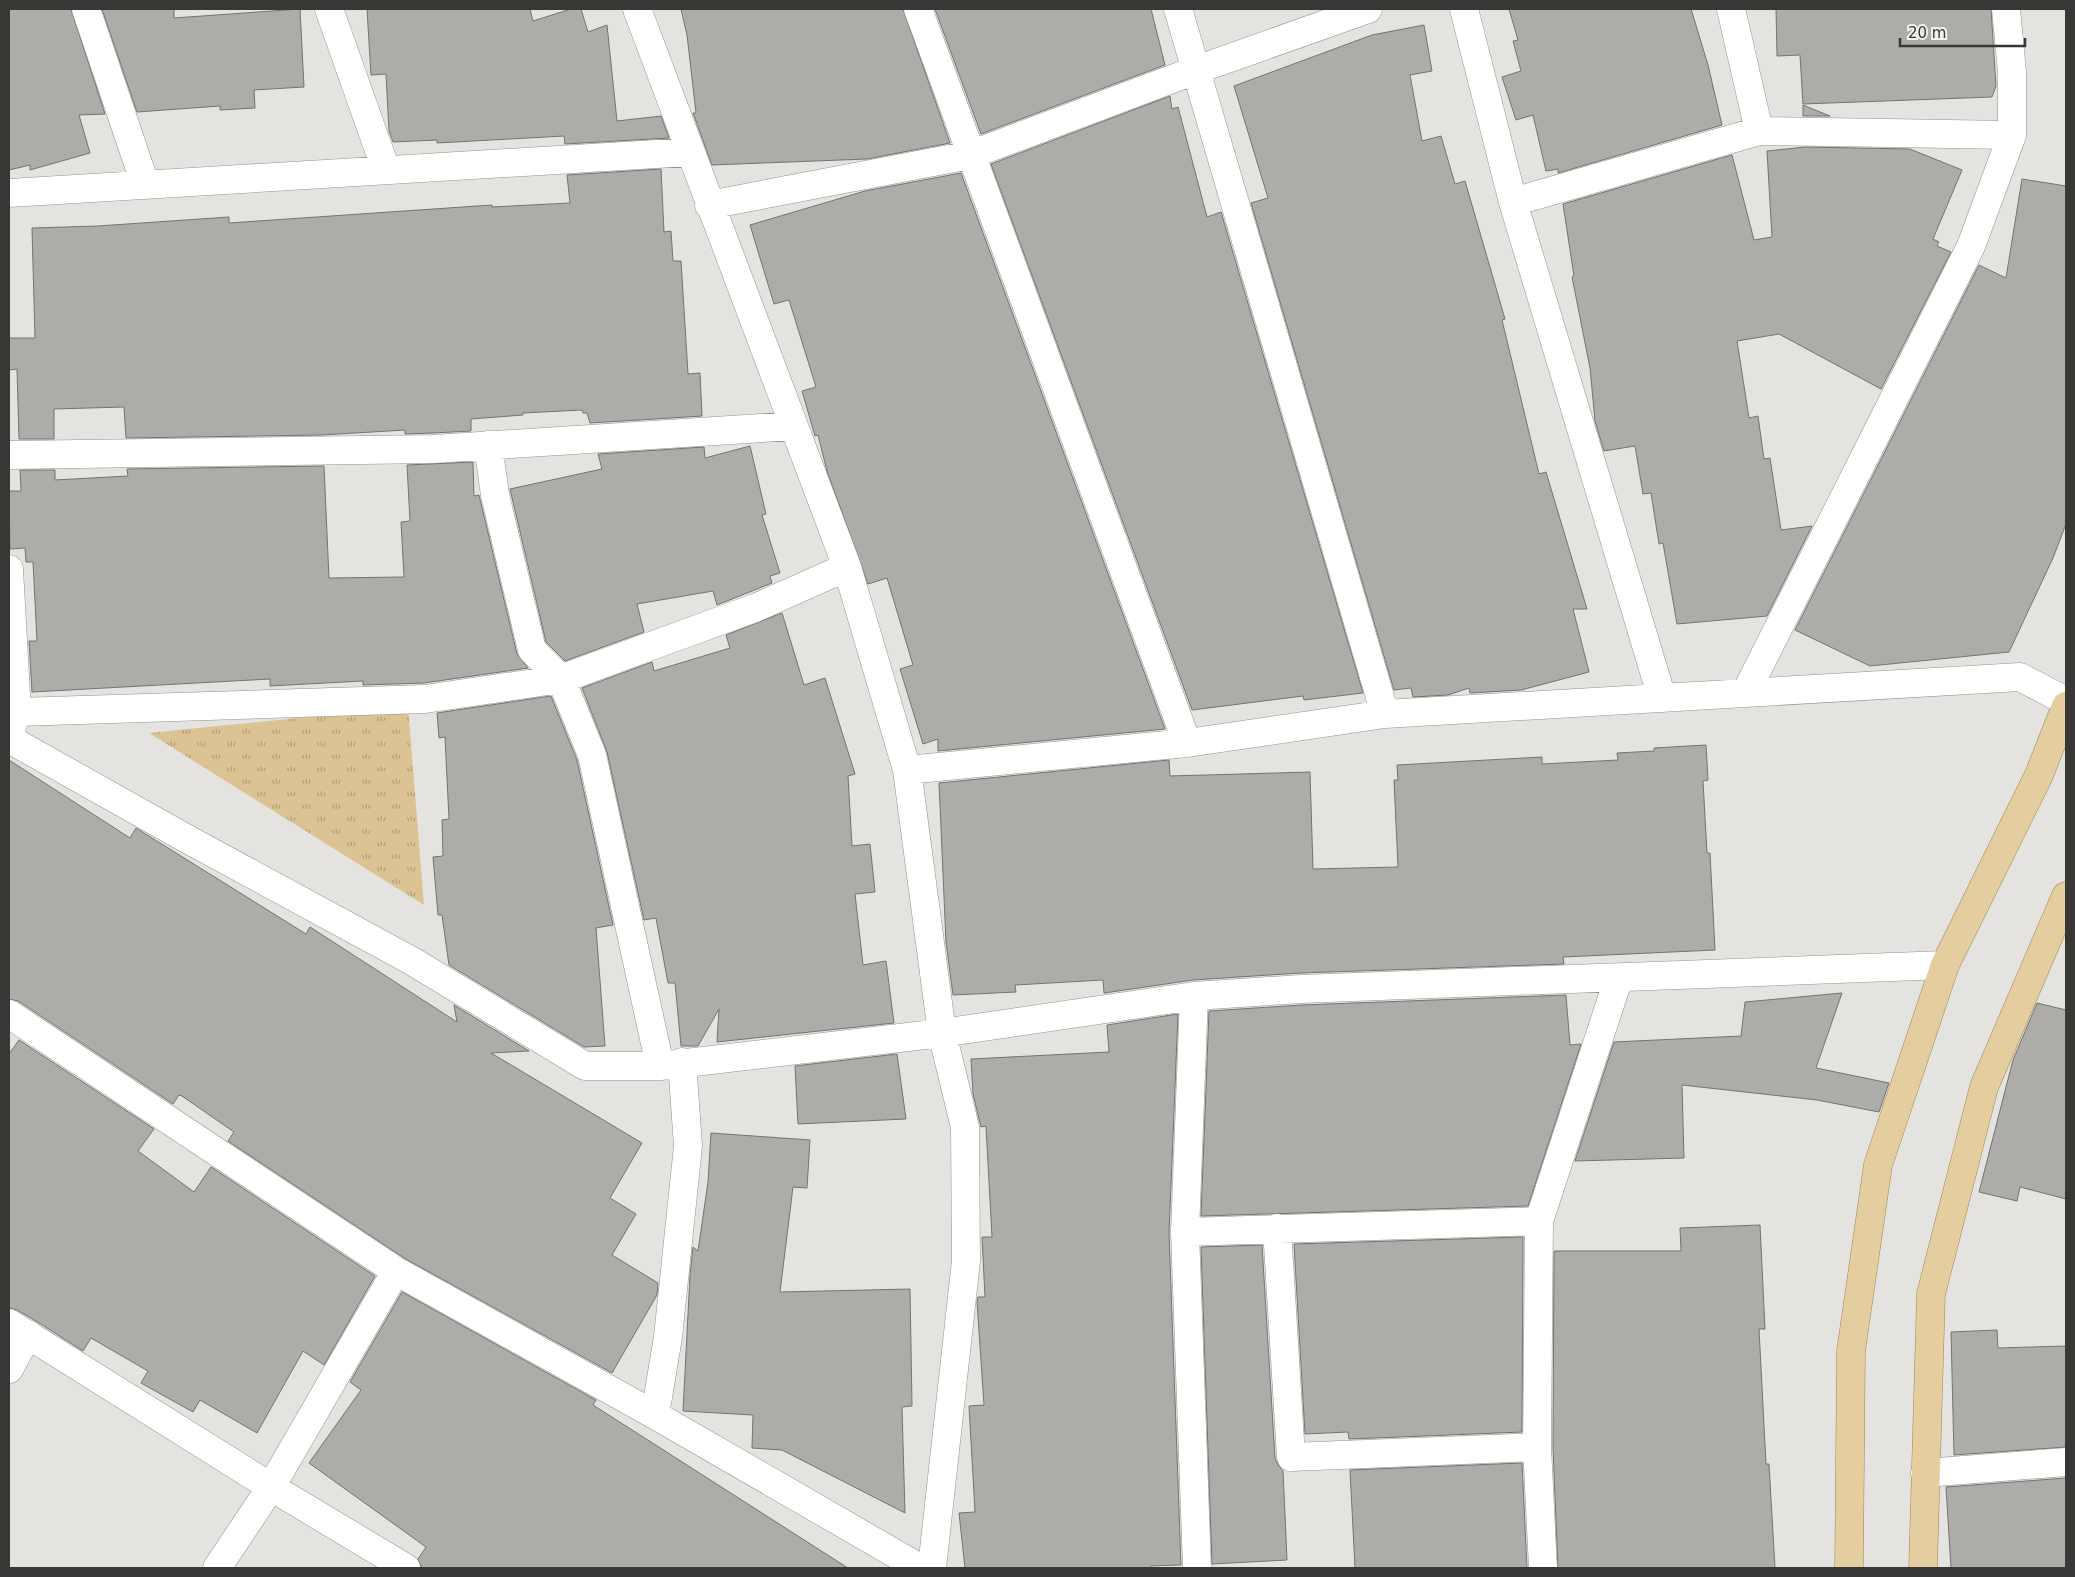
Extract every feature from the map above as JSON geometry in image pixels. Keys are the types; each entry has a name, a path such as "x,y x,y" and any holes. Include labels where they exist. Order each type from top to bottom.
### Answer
{"main road":[{"path":"1849,1568 1851,1351 1878,1165 1945,965 2039,775 2066,706"},
{"path":"1923,1568 1931,1294 1984,1087 2066,896"}],"street":[{"path":"86,9 145,184"},
{"path":"329,9 386,170"},
{"path":"637,9 689,152 847,567 907,770 942,1033 965,1127 966,1261 932,1568"},
{"path":"918,9 1187,743"},
{"path":"1178,9 1385,714"},
{"path":"709,205 970,155 1196,70 1368,9"},
{"path":"1464,9 1512,202 1662,698"},
{"path":"1731,9 1759,131"},
{"path":"1746,692 1971,246 2012,135 2012,72 2006,9"},
{"path":"1512,202 1759,131 2012,135"},
{"path":"9,193 689,152"},
{"path":"9,454 434,449 793,426"},
{"path":"488,445 495,495 532,650 561,679 592,755 671,1064 688,1146 668,1337 655,1415"},
{"path":"17,712 425,699 561,679 755,608 847,567"},
{"path":"9,569 17,712 9,739 189,840 412,961 585,1066 671,1064 942,1033 1194,996 1301,989 1945,965"},
{"path":"907,770 1187,743 1385,714 1746,692 2020,677 2066,701"},
{"path":"1543,1568 1537,1447 1539,1221 1619,977"},
{"path":"1194,996 1185,1232 1197,1568"},
{"path":"9,1014 396,1271 655,1415 920,1568"},
{"path":"1185,1232 1539,1221"},
{"path":"1277,1228 1291,1457 1537,1447"},
{"path":"217,1568 271,1487 396,1271"},
{"path":"9,1369 18,1328 271,1487 406,1568"},
{"path":"1925,1473 2066,1462"}],"green space":[{"path":"408,707 424,905 149,733"}],"building":[{"path":"9,9 71,9 105,114 79,115 90,153 30,170 30,165 9,170"},
{"path":"102,9 174,9 174,18 300,9 304,87 254,90 255,108 220,110 220,106 137,112"},
{"path":"367,9 530,9 533,21 571,9 581,9 588,32 607,25 617,121 661,116 669,138 565,144 564,136 437,143 437,140 393,142 389,131 386,74 371,75"},
{"path":"681,9 903,9 950,143 867,159 712,165 693,113 696,113 687,35"},
{"path":"935,9 1151,9 1165,65 981,134"},
{"path":"1509,9 1691,9 1708,65 1722,125 1558,173 1558,169 1546,171 1533,115 1516,120 1502,77 1521,71 1513,41 1518,40"},
{"path":"1776,9 1991,9 1996,86 1992,97 1803,104 1800,55 1777,56"},
{"path":"1424,25 1432,71 1410,75 1422,141 1441,136 1455,184 1465,181 1505,319 1502,320 1539,474 1546,472 1587,609 1573,609 1589,672 1521,690 1470,693 1469,688 1448,695 1413,697 1411,688 1394,690 1251,203 1268,198 1234,86 1372,35"},
{"path":"1170,96 1172,109 1178,107 1207,217 1221,212 1363,693 1304,700 1303,696 1192,710 991,164"},
{"path":"1803,105 1830,116 1803,116"},
{"path":"1805,147 1910,149 1962,170 1933,239 1939,242 1937,246 1951,252 1881,389 1779,334 1737,341 1749,418 1758,416 1764,459 1770,458 1781,530 1812,526 1767,616 1677,624 1663,543 1659,544 1651,493 1643,494 1635,446 1604,451 1595,421 1590,368 1572,277 1574,276 1563,204 1732,155 1754,240 1772,237 1767,151"},
{"path":"661,169 664,232 671,231 673,261 681,261 688,374 700,373 702,416 590,423 587,413 583,413 582,410 523,413 523,415 471,419 471,431 405,434 405,430 322,435 126,438 124,407 54,409 54,439 19,439 17,369 9,370 9,338 35,338 32,228 98,226 229,217 229,223 492,205 492,207 570,203 567,175"},
{"path":"961,173 1165,729 938,751 938,739 923,744 900,669 913,665 887,578 868,584 827,471 818,435 815,436 802,391 816,387 789,300 774,304 750,225 865,191"},
{"path":"2022,179 2066,186 2066,524 2053,558 2009,652 1870,666 1795,630 1979,265 2006,278"},
{"path":"750,446 766,514 762,515 780,573 770,576 772,583 717,605 713,591 637,604 644,632 565,661 546,642 510,489 602,469 598,454 704,447 705,458"},
{"path":"473,462 474,496 479,495 517,654 528,668 424,683 363,685 363,681 270,686 270,679 32,692 29,641 37,641 33,562 26,562 25,548 10,549 9,491 21,491 20,470 55,470 55,480 128,476 127,469 324,466 329,578 404,577 401,522 410,521 407,465"},
{"path":"782,613 804,685 825,678 855,774 848,776 852,846 870,844 875,892 855,894 863,965 886,961 894,1023 717,1042 719,1009 698,1046 681,1046 675,983 668,983 656,918 644,920 607,752 582,688 652,662 654,671 730,648 726,635"},
{"path":"551,696 577,760 613,925 596,928 605,1046 584,1047 449,965 442,915 438,915 433,857 443,856 442,820 449,819 445,737 439,738 437,713"},
{"path":"1706,745 1708,780 1703,781 1707,853 1710,853 1715,950 1563,957 1564,964 1300,973 1193,980 1104,993 1103,980 1015,985 1016,992 953,995 946,942 939,783 1169,760 1170,776 1310,772 1313,869 1398,867 1394,780 1398,780 1397,765 1542,757 1542,764 1618,760 1617,753 1654,751 1654,748"},
{"path":"9,760 130,838 136,828 306,934 310,927 457,1022 454,1005 529,1051 491,1053 642,1143 610,1198 636,1214 612,1255 658,1283 657,1295 612,1373 404,1258 228,1141 234,1132 182,1096 179,1095 173,1104 18,1001 9,999"},
{"path":"1842,993 1816,1068 1889,1083 1879,1112 1817,1100 1682,1085 1684,1158 1575,1161 1614,1042 1741,1036 1745,1002"},
{"path":"1566,995 1570,1045 1581,1044 1528,1206 1201,1216 1209,1011 1302,1005"},
{"path":"2037,1003 2066,1010 2066,1199 2020,1187 2017,1201 1979,1192 2013,1060"},
{"path":"1178,1014 1169,1233 1181,1565 1151,1566 1151,1568 965,1568 959,1513 975,1512 969,1406 984,1405 977,1302 978,1297 985,1297 982,1237 992,1237 986,1126 981,1127 973,1094 971,1059 1109,1052 1107,1025"},
{"path":"19,1040 154,1129 138,1151 194,1192 211,1167 375,1276 324,1365 303,1351 257,1433 200,1400 193,1412 141,1383 148,1371 91,1338 83,1351 36,1321 17,1310 9,1308 9,1054"},
{"path":"897,1054 906,1119 798,1124 795,1066"},
{"path":"711,1133 810,1140 807,1188 793,1187 780,1292 910,1289 912,1406 902,1407 905,1513 782,1450 752,1448 753,1415 683,1411 690,1276 693,1247 698,1251 708,1182"},
{"path":"1760,1225 1765,1329 1759,1329 1766,1464 1769,1464 1775,1568 1558,1568 1553,1447 1554,1251 1681,1251 1680,1228"},
{"path":"1523,1237 1522,1432 1349,1439 1348,1432 1305,1434 1294,1244"},
{"path":"1262,1245 1275,1458 1283,1471 1287,1560 1212,1564 1201,1247"},
{"path":"402,1292 596,1400 593,1405 848,1568 422,1568 418,1559 426,1547 309,1463 361,1390 350,1382"},
{"path":"1997,1330 1998,1348 2066,1346 2066,1447 1954,1455 1951,1332"},
{"path":"1522,1463 1527,1568 1355,1568 1350,1470"},
{"path":"2066,1478 2066,1568 1951,1568 1946,1487"}]}
